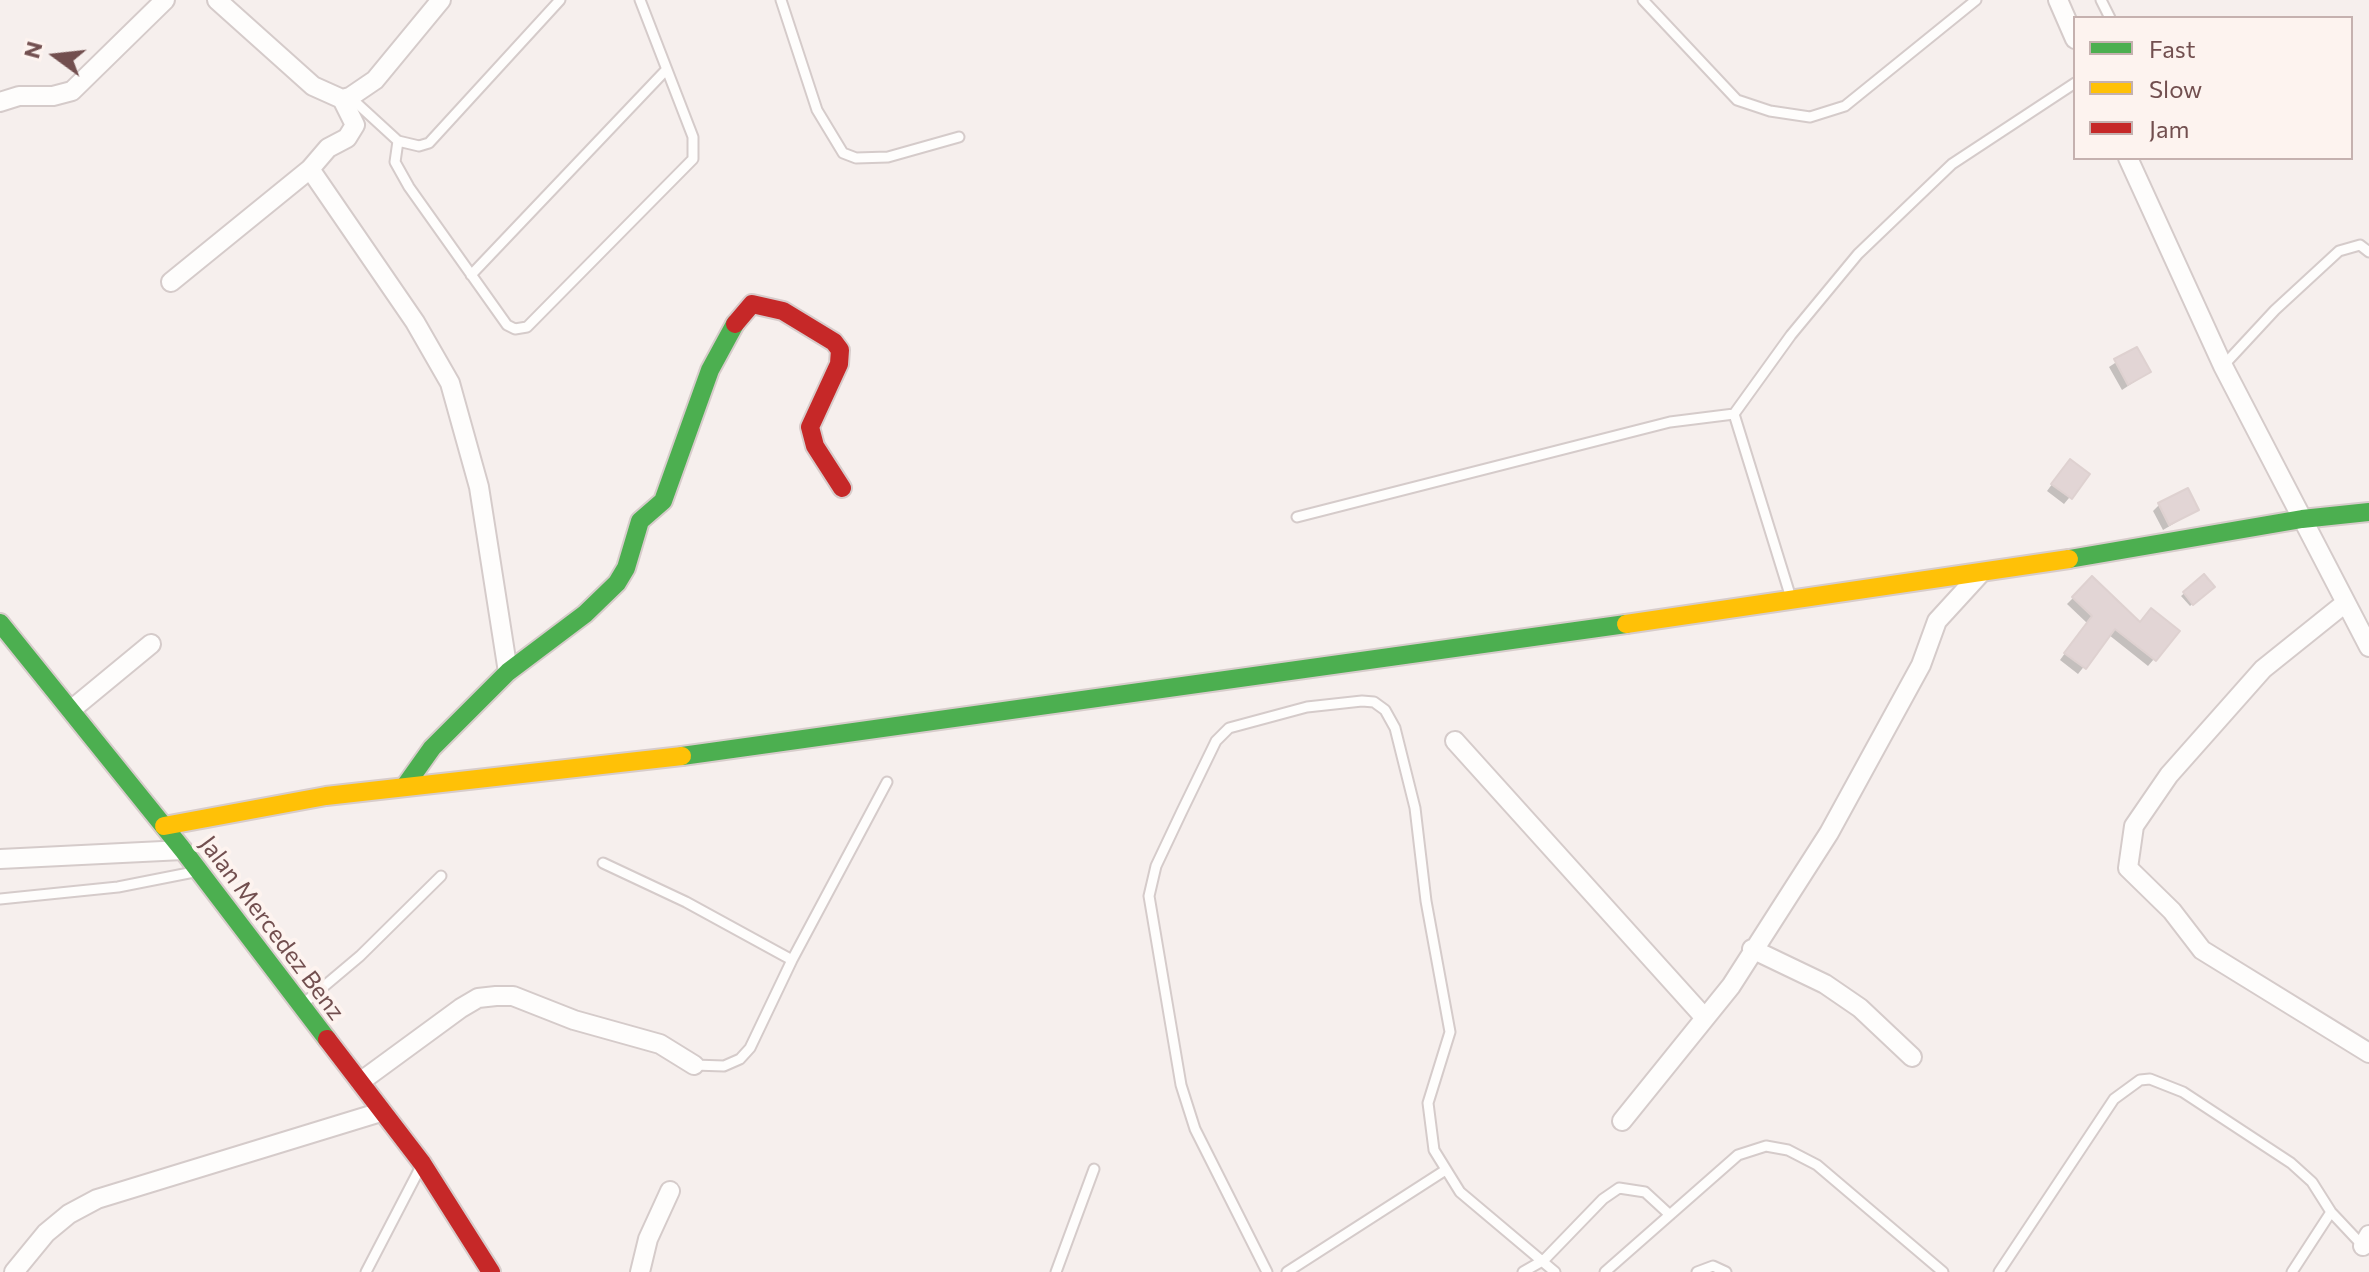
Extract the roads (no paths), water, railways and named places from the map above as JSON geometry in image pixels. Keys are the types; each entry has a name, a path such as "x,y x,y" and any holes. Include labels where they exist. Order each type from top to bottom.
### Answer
{"street":[{"path":"0,102 19,96 53,96 72,91 165,0"},
{"path":"217,0 313,86 346,98"},
{"path":"346,98 375,80 441,0"},
{"path":"2058,0 2073,34"},
{"path":"171,282 310,169 328,148 347,138 355,127 346,98"},
{"path":"2129,160 2223,366 2369,647"},
{"path":"310,169 415,322 450,383 479,487 508,672"},
{"path":"405,786 432,748 508,672 585,614 617,583 626,568 640,521 663,501 710,370 737,319 752,304 783,311 834,342 840,350 839,364 810,427 815,446 842,488"},
{"path":"164,826 326,796 720,752 1980,574 2302,519 2369,512"},
{"path":"1622,1121 1731,986 1829,833 1921,665 1937,621 1980,574"},
{"path":"2344,604 2263,669 2169,775 2134,826 2128,868 2172,911 2202,950 2369,1053"},
{"name":"Jalan Mercedez Benz","path":"0,623 183,850 422,1163 491,1272"},
{"path":"71,710 151,644"},
{"path":"1455,741 1705,1018"},
{"path":"0,859 183,850"},
{"path":"1752,949 1825,984 1860,1008 1912,1057"},
{"path":"360,1082 461,1008 478,998 496,996 513,996 595,1027 660,1044 694,1065"},
{"path":"14,1272 46,1233 69,1214 97,1199 381,1112"},
{"path":"640,1272 648,1239 670,1191"}],"lane":[{"path":"346,98 398,141 419,146 429,143 560,0"},
{"path":"398,141 395,162 400,173 507,325 515,329 527,327 693,159 693,137 640,0"},
{"path":"781,0 817,110 843,153 856,158 888,157 959,137"},
{"path":"1643,0 1737,100 1770,111 1810,117 1845,106 1976,0"},
{"path":"471,275 666,70"},
{"path":"1297,517 1670,422 1734,414 1791,335 1858,254 1952,164 2073,84"},
{"path":"2223,366 2275,310 2339,251 2360,245 2369,252"},
{"path":"1734,414 1791,600"},
{"path":"1267,1272 1195,1129 1181,1085 1149,896 1156,866 1170,835 1216,741 1229,728 1307,707 1362,701 1374,702 1385,710 1395,728 1415,808 1426,901 1450,1032 1428,1103 1432,1140 1444,1171 1460,1192 1555,1272"},
{"path":"694,1065 724,1066 740,1059 750,1048 792,960 887,782"},
{"path":"603,863 686,902 792,960"},
{"path":"0,899 118,887 199,871"},
{"path":"300,1007 360,956 441,876"},
{"path":"1999,1272 2114,1099 2140,1080 2150,1079 2183,1092 2291,1163 2312,1182 2331,1212 2367,1244"},
{"path":"1605,1272 1738,1155 1766,1146 1817,1165 1943,1272"},
{"path":"366,1272 422,1163"},
{"path":"1056,1272 1094,1169"},
{"path":"1287,1272 1444,1171"},
{"path":"1523,1272 1544,1260 1603,1199 1619,1188 1645,1192 1670,1215"},
{"path":"2292,1272 2331,1212"},
{"path":"1697,1272 1713,1266 1726,1272"}]}
